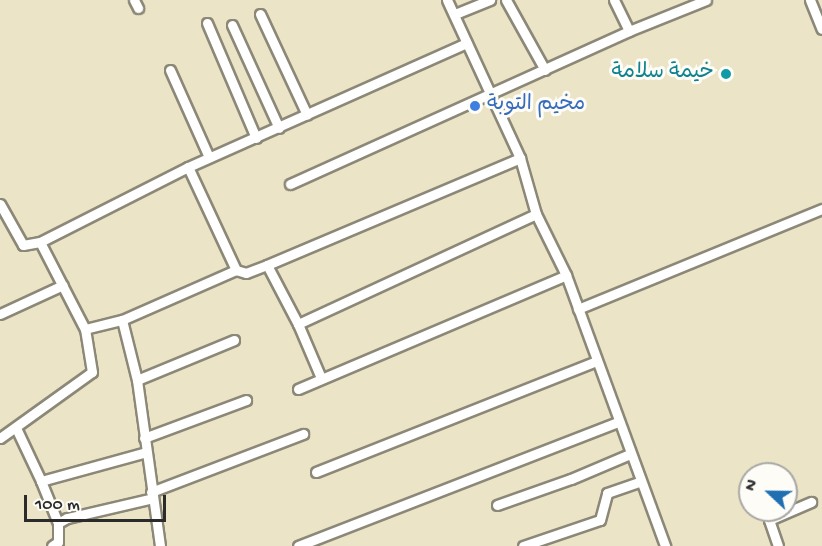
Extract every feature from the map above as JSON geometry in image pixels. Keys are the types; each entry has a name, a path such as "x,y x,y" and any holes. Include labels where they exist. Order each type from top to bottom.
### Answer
{"street":[{"path":"447,0 520,158 536,214 566,275 665,546"},
{"path":"455,14 490,0"},
{"path":"506,0 545,70"},
{"path":"614,0 629,31"},
{"path":"290,184 491,92 706,0"},
{"path":"810,0 818,9 822,29"},
{"path":"260,14 308,115"},
{"path":"207,23 256,138"},
{"path":"232,25 279,128"},
{"path":"0,204 23,245 40,242 209,157 467,43"},
{"path":"170,70 209,157"},
{"path":"85,329 122,320 236,270 246,273 267,265 520,158"},
{"path":"188,167 236,270"},
{"path":"579,309 822,209"},
{"path":"298,324 536,214"},
{"path":"0,438 92,372 85,329 40,242"},
{"path":"267,265 298,324 321,378"},
{"path":"298,389 566,275"},
{"path":"0,314 63,285"},
{"path":"122,320 137,380 160,546"},
{"path":"137,380 234,340"},
{"path":"316,472 597,361"},
{"path":"144,438 246,400"},
{"path":"298,546 618,422"},
{"path":"16,428 58,523 58,542 52,546"},
{"path":"58,523 67,518 152,495 303,434"},
{"path":"40,481 146,452"},
{"path":"497,505 571,479 630,454"},
{"path":"523,546 600,520 607,494 641,480"},
{"path":"778,546 769,520 811,502"}],"place":[{"name":"خيمة سلامة","path":"726,74"},
{"name":"مخيم التوبة","path":"475,106"}]}
